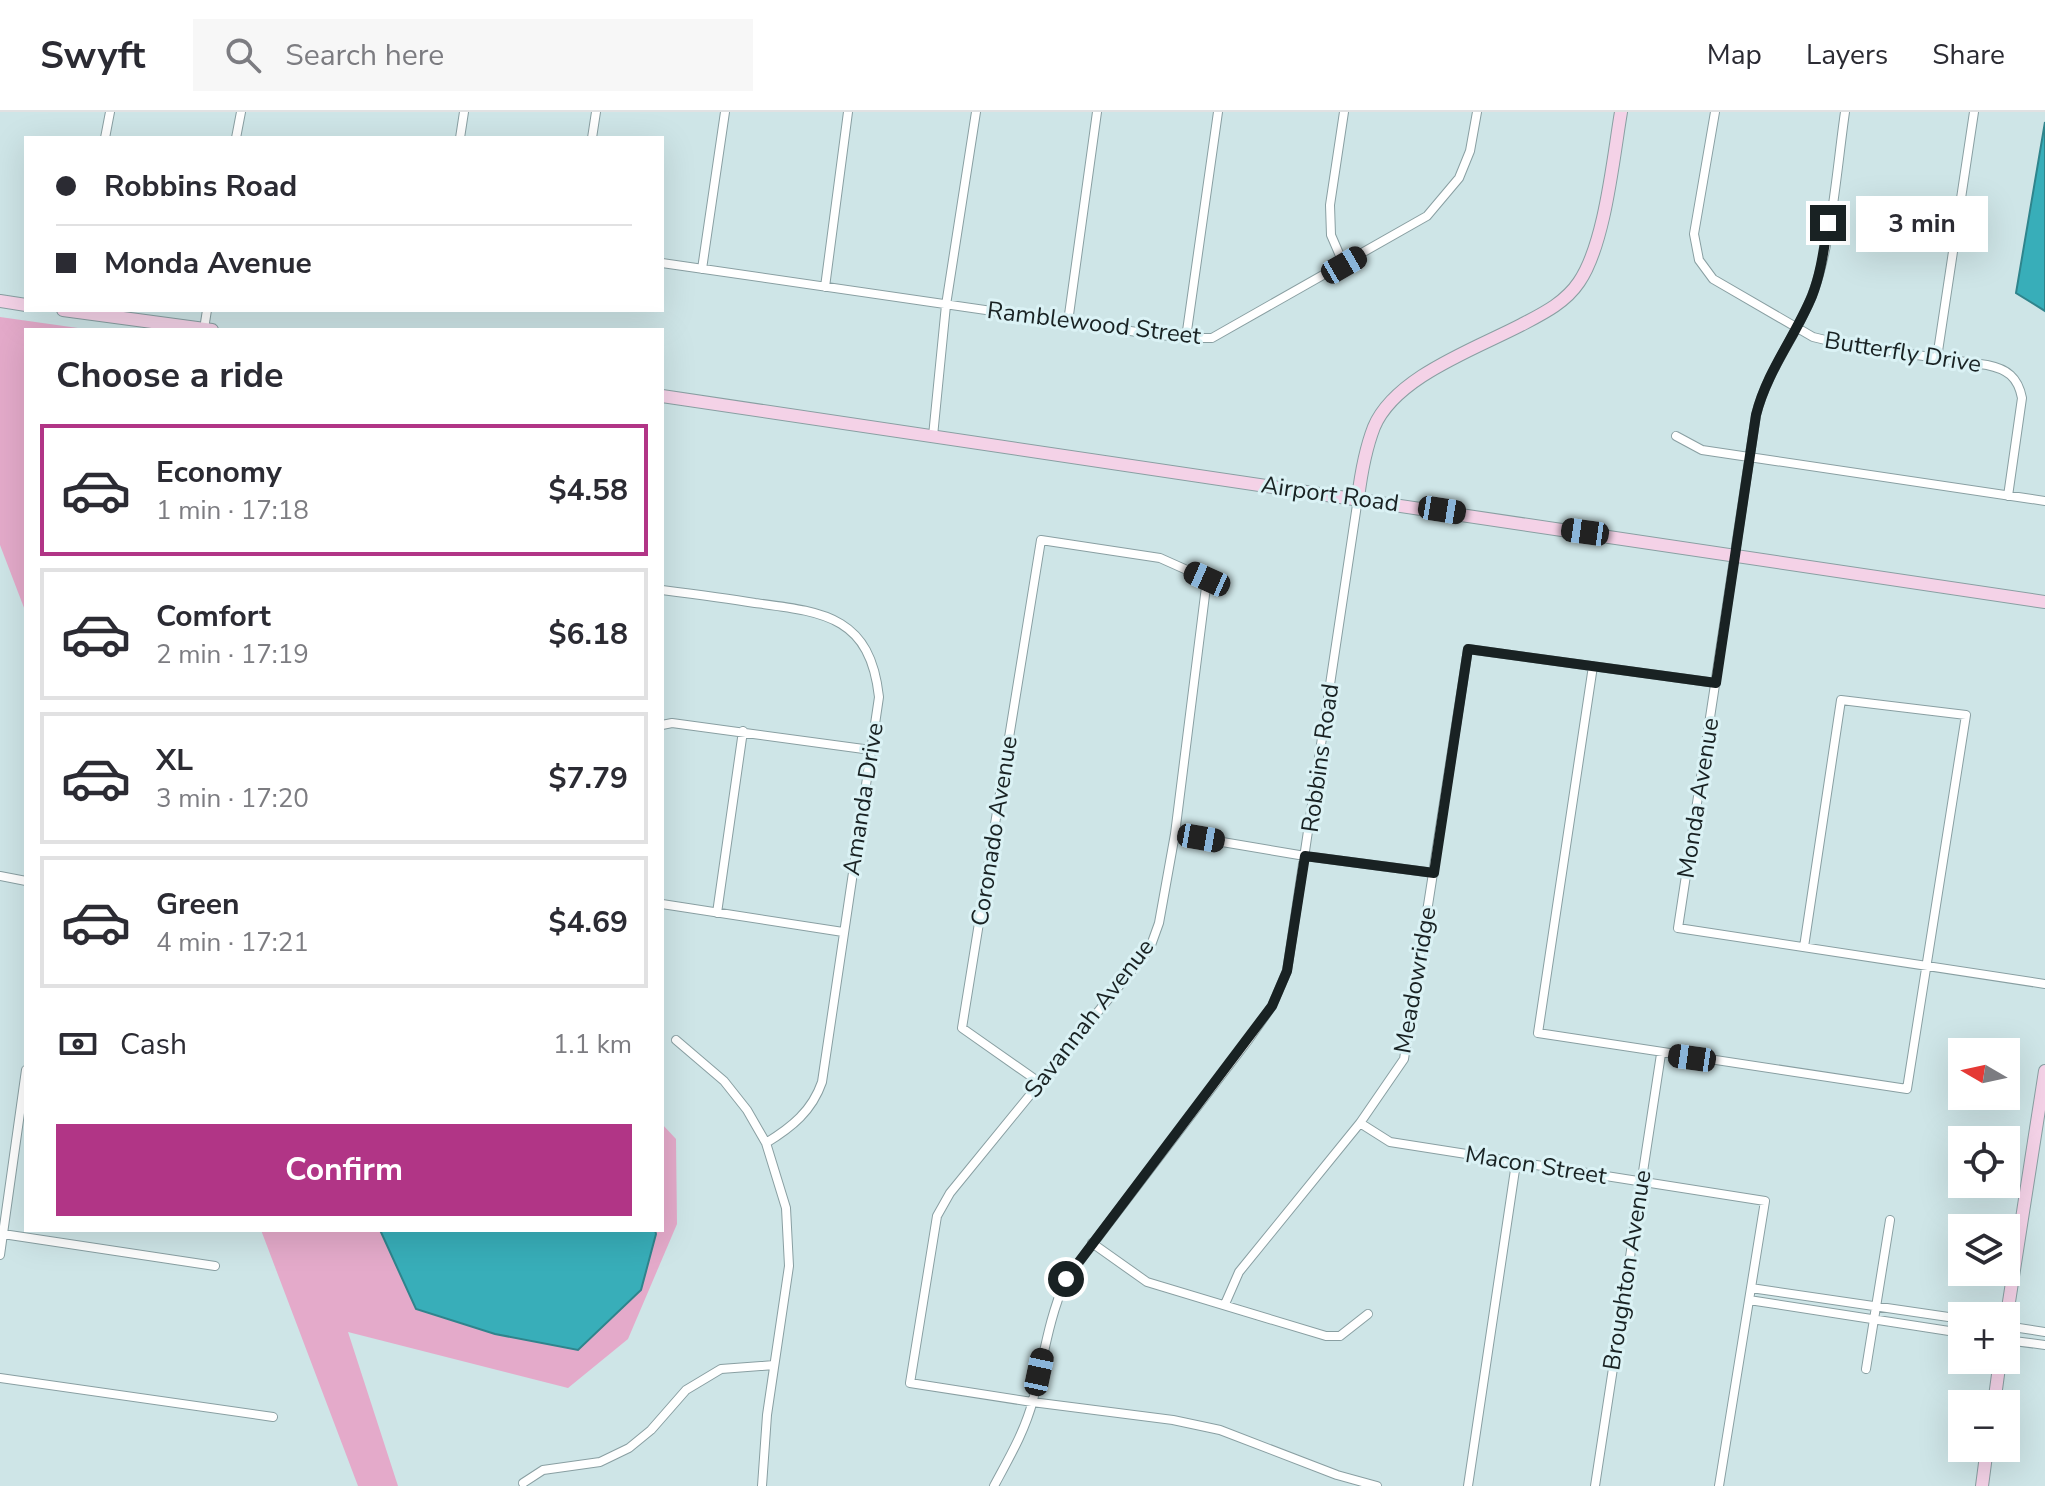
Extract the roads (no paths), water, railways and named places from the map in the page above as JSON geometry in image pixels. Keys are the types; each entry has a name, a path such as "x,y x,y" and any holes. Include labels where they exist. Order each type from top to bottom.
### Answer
{"main road":[{"name":"Robbins Road","path":"1358,498 1362,466 1375,426 1391,401 1412,382 1552,309 1579,283 1596,248 1621,112"},
{"path":"0,301 24,305"},
{"path":"80,312 200,328"},
{"name":"Airport Road","path":"664,396 2045,602"},
{"path":"2009,1302 2045,1071"},
{"path":"1982,1486 1985,1462"}],"street":[{"path":"105,136 110,112"},
{"path":"236,136 241,112"},
{"path":"460,136 464,112"},
{"path":"592,136 596,112"},
{"path":"702,269 725,112"},
{"path":"825,287 848,112"},
{"path":"933,436 946,305 976,112"},
{"path":"1068,322 1097,112"},
{"path":"1186,338 1218,112"},
{"path":"1344,112 1330,205 1331,235 1344,265"},
{"name":"Ramblewood Street","path":"664,263 1068,322 1186,338 1212,338 1427,216 1459,178 1470,151 1477,112"},
{"name":"Butterfly Drive","path":"1715,112 1694,230 1698,257 1715,281 1815,338 1998,368 2009,373 2018,384 2022,405 2008,496"},
{"name":"Monda Avenue","path":"1804,947 1678,928 1754,422 1763,391 1811,297 1822,264 1845,112"},
{"path":"1937,358 1974,112"},
{"path":"1676,436 1695,449 2045,501"},
{"name":"Robbins Road","path":"994,1486 1019,1439 1032,1402 1052,1312 1066,1279 1272,1006 1287,971 1358,498"},
{"name":"Savannah Avenue","path":"1032,1402 910,1383 937,1216 950,1193 1150,948 1159,923 1175,834 1207,579 1160,558 1041,540"},
{"name":"Coronado Avenue","path":"1039,1082 962,1028 1041,540"},
{"name":"Amanda Drive","path":"664,590 811,610 836,620 854,634 868,652 876,673 879,697 822,1082 810,1109 791,1127 766,1143"},
{"name":"Meadowridge","path":"1225,1304 1239,1272 1360,1123 1404,1059 1468,649 1593,666"},
{"path":"1716,683 1593,666 1538,1033 1907,1089 1926,967 1966,715 1841,700 1804,947 1926,967 2045,984"},
{"path":"664,725 743,731 871,750"},
{"path":"717,913 743,731"},
{"path":"1175,834 1434,873"},
{"path":"0,876 24,881"},
{"path":"664,904 843,932"},
{"path":"676,1040 724,1081 747,1110 766,1143 786,1208 789,1266 774,1365 762,1486"},
{"name":"Broughton Avenue","path":"1595,1486 1661,1054"},
{"path":"0,1255 24,1098"},
{"name":"Macon Street","path":"1360,1123 1390,1142 1765,1201 1751,1288"},
{"path":"1468,1486 1516,1163"},
{"path":"1866,1369 1890,1220"},
{"path":"3,1234 215,1266"},
{"path":"1092,1243 1147,1282 1326,1336 1340,1336 1368,1314"},
{"path":"1719,1486 1751,1288 1948,1317"},
{"path":"1749,1300 1948,1331"},
{"path":"2020,1327 2045,1332"},
{"path":"2020,1342 2045,1345"},
{"path":"523,1483 543,1470 600,1462 629,1448 651,1430 686,1390 721,1369 774,1365"},
{"path":"0,1378 273,1417"},
{"path":"1032,1402 1173,1420 1220,1430 1337,1475 1377,1486"},
{"path":"1334,1486 1337,1475"}],"water":[{"path":"2045,122 2045,311 2016,293"},
{"path":"381,1232 656,1232 641,1290 578,1350 495,1334 416,1309"}]}
